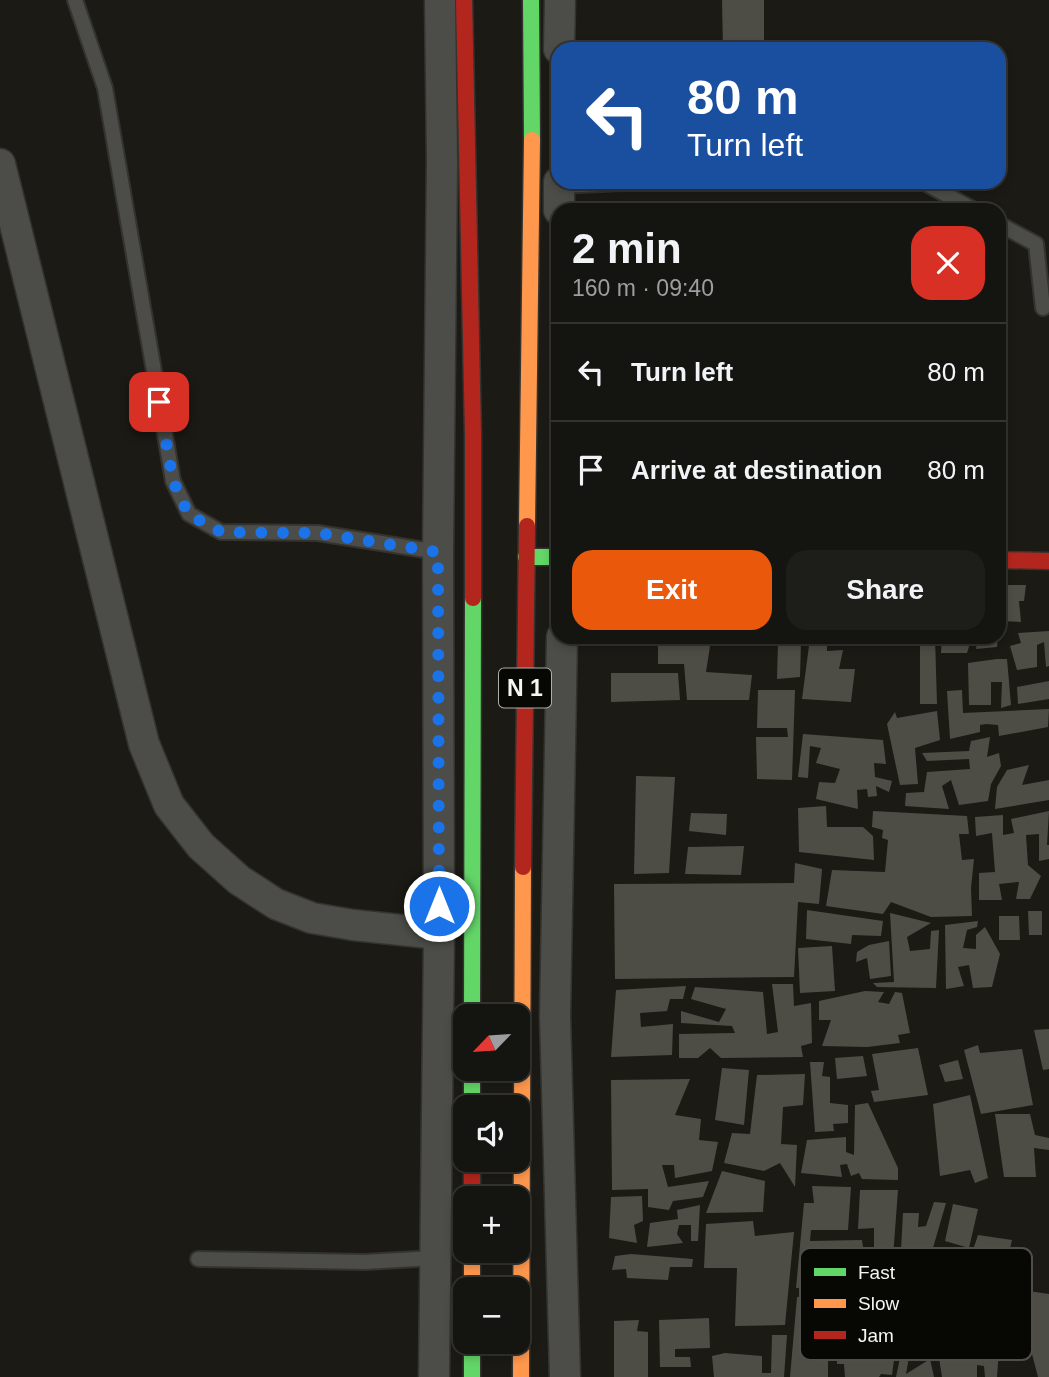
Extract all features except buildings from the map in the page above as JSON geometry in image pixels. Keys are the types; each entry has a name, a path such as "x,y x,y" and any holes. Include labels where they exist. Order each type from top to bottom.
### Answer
{"main road":[{"name":"N 1","path":"464,0 473,435 478,935 473,1004"},
{"name":"N 1","path":"521,1377 515,936 526,557 532,186 531,0"},
{"path":"526,557 551,557"},
{"path":"1006,560 1049,561"},
{"path":"472,1354 472,1377"}],"street":[{"path":"434,1377 439,933 438,552 442,161 440,0"},
{"path":"559,42 560,0"},
{"path":"0,164 144,744 169,806 201,846 239,880 276,904 312,918 333,922 439,933"},
{"path":"562,644 555,1016 565,1377"}],"lane":[{"path":"75,0 105,88 173,481 188,514 221,532 318,533 438,552"},
{"path":"559,193 584,189"},
{"path":"936,189 961,203"},
{"path":"1006,228 1036,244 1043,308"},
{"path":"198,1259 365,1262 434,1258"}],"traffic: fast":[{"path":"531,0 532,140"},
{"path":"526,557 551,557"},
{"path":"472,1004 473,598"},
{"path":"472,1082 472,1095"},
{"path":"472,1354 472,1377"}],"traffic: slow":[{"path":"527,526 532,140"},
{"path":"521,1377 523,867"},
{"path":"472,1263 472,1277"}],"traffic: jam":[{"path":"464,0 473,435 473,598"},
{"path":"523,867 527,526"},
{"path":"1006,560 1049,561"},
{"path":"472,1172 472,1186"}],"route":[{"path":"159,402 173,481 188,514 221,532 318,533 438,552 439,906"}]}
